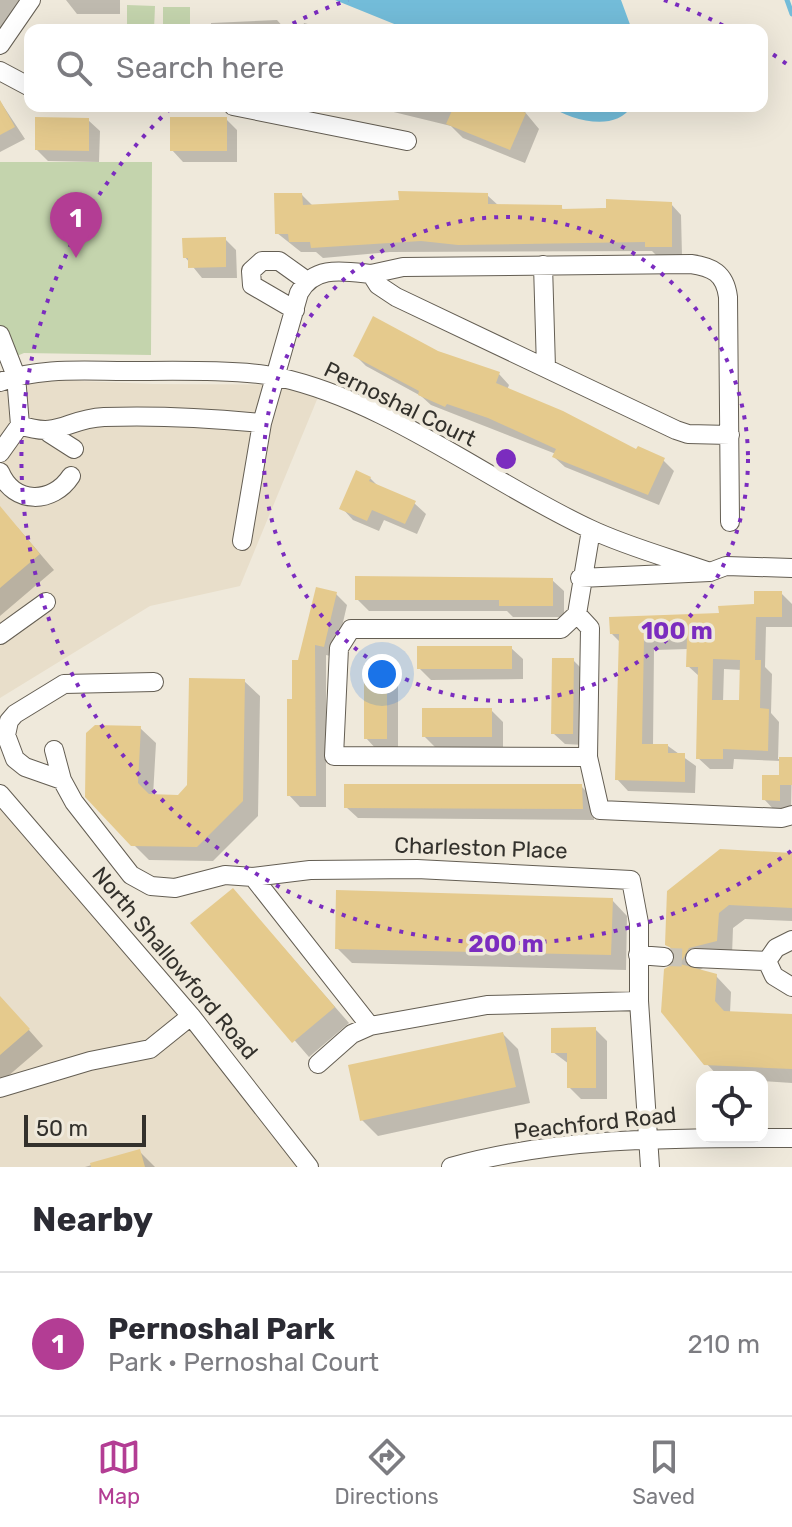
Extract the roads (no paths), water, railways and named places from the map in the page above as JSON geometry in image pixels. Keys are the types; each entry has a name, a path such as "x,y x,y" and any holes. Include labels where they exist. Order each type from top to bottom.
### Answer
{"street":[{"path":"0,45 31,0"},
{"path":"0,71 24,84"},
{"path":"263,112 407,141"},
{"path":"295,310 252,285 251,271 262,261 279,261 307,281"},
{"path":"242,541 262,423 295,310 307,281 328,271 371,274 403,267 691,264 709,267 720,274 728,297 730,522"},
{"path":"543,265 546,368"},
{"path":"371,274 378,285 396,297 676,430 688,434 730,435"},
{"path":"0,335 20,425 0,454"},
{"name":"Pernoshal Court","path":"8,379 135,371 275,377 314,387 383,418 591,530 710,572"},
{"path":"49,433 72,421 102,417 262,423"},
{"path":"20,425 49,433 74,449"},
{"path":"0,472 4,480 24,496 38,498 52,496 71,476"},
{"path":"588,757 334,756 339,648 351,629 561,629 577,614 580,578 591,530"},
{"path":"580,578 710,572 726,566 792,568"},
{"path":"0,635 46,602"},
{"path":"577,614 590,628 588,757 600,810 782,818 792,815"},
{"path":"62,780 25,767 15,759 6,735 9,721 15,714 64,684 154,682"},
{"name":"Charleston Place","path":"54,750 62,780 74,802 131,875 151,886 175,888 225,875 253,877 310,870 401,869 624,877 631,880 639,923 639,1001 650,1167"},
{"name":"North Shallowford Road","path":"0,794 191,1016 309,1167"},
{"path":"253,877 370,1026"},
{"path":"767,961 776,948 792,940"},
{"path":"638,955 664,957"},
{"path":"695,958 767,961"},
{"path":"767,961 774,976 792,987"},
{"path":"318,1064 352,1034 370,1026 487,1005 639,1001"},
{"path":"0,1088 90,1061 150,1049 191,1016"},
{"name":"Peachford Road","path":"451,1167 557,1148 649,1139 792,1138"}],"water":[{"path":"335,0 621,0 630,24 394,24"},
{"path":"561,112 626,112 604,122"}],"waterway":[{"path":"787,0 792,14"}],"tunnel":[{"path":"664,957 695,958"}],"place":[{"name":"Pernoshal Park","path":"76,258"}]}
